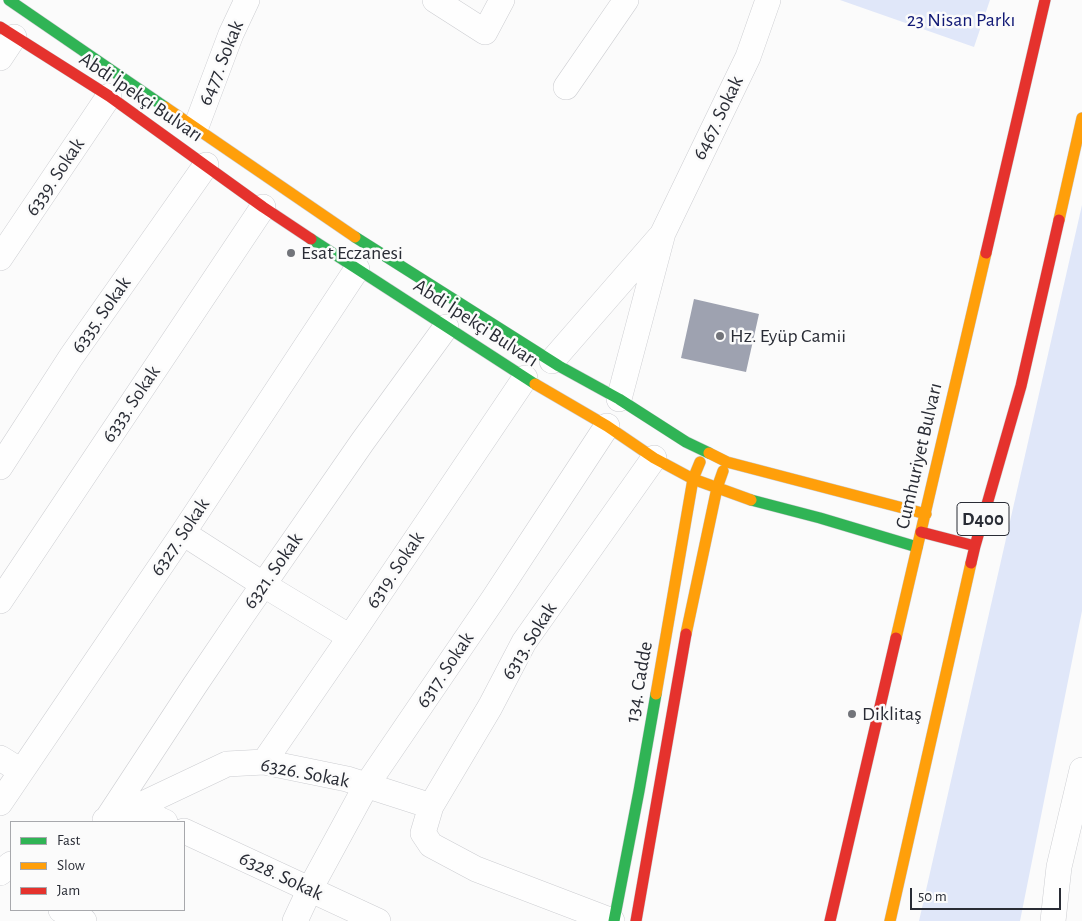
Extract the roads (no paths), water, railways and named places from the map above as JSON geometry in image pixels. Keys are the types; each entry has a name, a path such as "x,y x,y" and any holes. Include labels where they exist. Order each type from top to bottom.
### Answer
{"main road":[{"name":"Abdi İpekçi Bulvarı","path":"9,0 360,240 552,361 619,399 686,442 727,462 926,514"},
{"name":"Cumhuriyet Bulvarı","path":"830,921 1044,0"},
{"name":"Abdi İpekçi Bulvarı","path":"7,32 109,96 263,207 357,269 525,378 607,426 654,458 693,478 753,501 916,546"},
{"name":"D400","path":"890,921 976,546 1021,386 1082,118"},
{"name":"134. Cadde","path":"613,921 640,782 693,478 704,451"},
{"name":"134. Cadde","path":"636,921 689,618 717,488 727,462"},
{"path":"921,532 976,546"}],"street":[{"name":"6477. Sokak","path":"196,127 231,34 247,0"},
{"path":"435,0 485,32 502,0"},
{"path":"566,87 626,0"},
{"name":"6467. Sokak","path":"619,399 663,234 748,57 768,0"},
{"path":"0,58 7,32"},
{"name":"6339. Sokak","path":"0,258 109,96"},
{"name":"6335. Sokak","path":"0,467 71,357 206,165"},
{"name":"6333. Sokak","path":"0,601 263,207"},
{"name":"6467. Sokak","path":"552,361 663,234"},
{"name":"6327. Sokak","path":"0,802 183,533 357,269"},
{"name":"6321. Sokak","path":"102,821 358,449 446,327"},
{"name":"6319. Sokak","path":"264,762 525,378"},
{"name":"6317. Sokak","path":"295,921 310,889 366,786 494,598 607,426"},
{"name":"6313. Sokak","path":"613,921 476,869 430,845 423,834 431,806 490,707 524,642 654,458"},
{"path":"183,533 350,637"},
{"path":"0,758 21,771"},
{"name":"6326. Sokak","path":"102,821 227,764 264,762 347,779 431,806"},
{"path":"1053,921 1059,867 1082,770"},
{"path":"134,808 163,821"},
{"name":"6328. Sokak","path":"185,831 378,921"},
{"path":"0,873 10,865"},
{"path":"63,911 84,921"}],"place":[{"name":"Esat Eczanesi","path":"291,253"},
{"name":"Hz. Eyüp Camii","path":"720,336"},
{"name":"Diklitaş","path":"852,714"}],"park label":[{"name":"23 Nisan Parkı","path":"961,20"}]}
